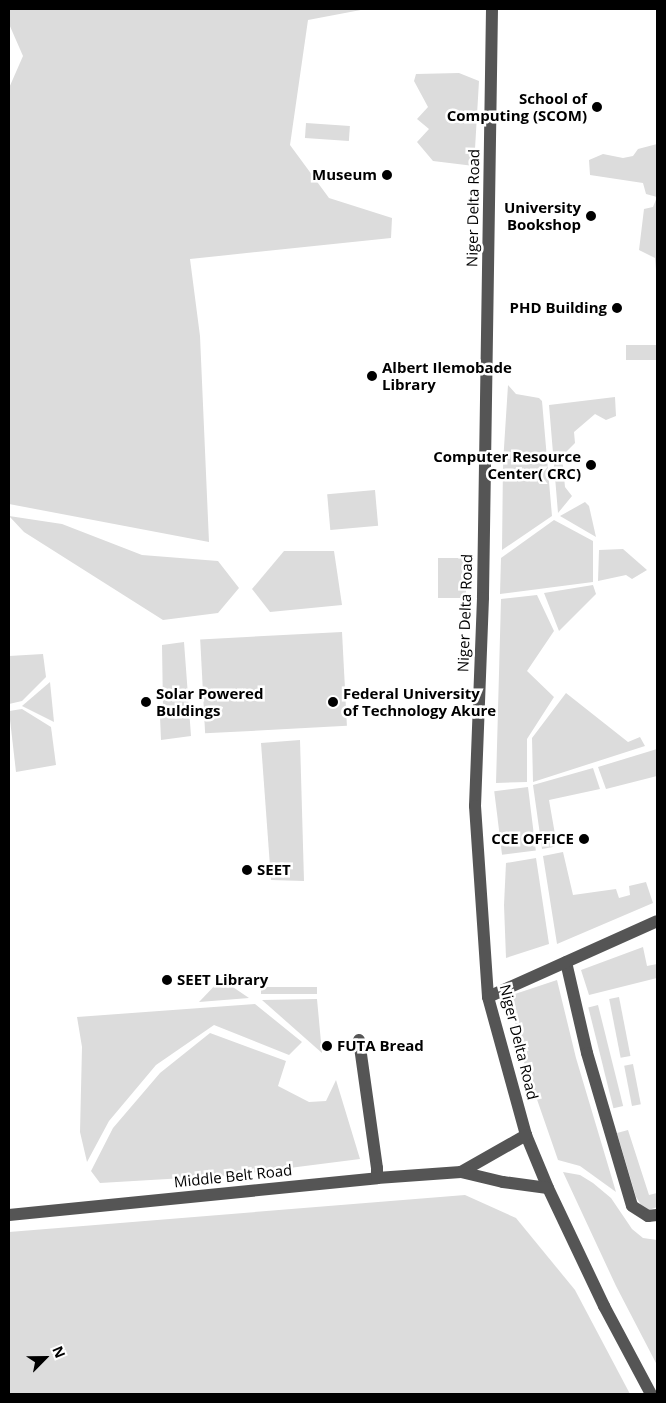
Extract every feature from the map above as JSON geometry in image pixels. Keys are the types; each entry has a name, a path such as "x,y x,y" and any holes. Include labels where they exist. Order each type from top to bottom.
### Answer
{"street":[{"name":"Niger Delta Road","path":"492,9 483,598 475,806 488,997 526,1135 548,1188 604,1306 650,1394"},
{"path":"488,997 657,921"},
{"path":"566,962 587,1053 632,1206 648,1216 657,1215"},
{"path":"359,1040 378,1168 377,1178"},
{"name":"Middle Belt Road","path":"462,1172 526,1135"},
{"name":"Middle Belt Road","path":"9,1215 377,1178 462,1172 502,1182 548,1188"}],"shaded area":[{"path":"9,9 366,9 308,20 290,145 329,198 392,218 391,238 190,259 200,336 209,542 9,504 9,88 23,56 9,24"},
{"path":"459,73 479,81 474,166 433,161 417,142 429,129 417,119 428,107 414,81 416,74"},
{"path":"306,123 350,126 349,141 305,138"},
{"path":"657,144 657,197 646,194 643,183 590,175 589,160 603,154 623,158 633,156 638,149"},
{"path":"657,197 657,282 655,258 639,250 644,209 653,207"},
{"path":"626,345 657,345 657,360 626,360"},
{"path":"508,385 516,394 539,398 542,401 552,516 502,550 503,463"},
{"path":"615,397 616,416 606,420 595,414 574,432 575,443 562,456 565,487 572,496 558,513 549,405"},
{"path":"375,490 378,526 330,530 327,494"},
{"path":"585,502 589,506 596,537 560,516"},
{"path":"9,516 62,524 142,555 218,561 239,588 218,613 163,620 24,532"},
{"path":"554,520 593,541 593,582 500,594 501,558"},
{"path":"623,549 647,570 632,579 626,575 598,581 599,550"},
{"path":"284,551 334,551 342,605 270,612 252,589"},
{"path":"438,558 466,558 466,598 438,598"},
{"path":"593,585 596,594 559,631 544,593"},
{"path":"537,595 554,631 527,671 554,697 527,739 527,782 496,783 501,599"},
{"path":"342,632 347,726 205,733 200,639"},
{"path":"184,642 191,736 161,740 160,717 163,709 162,645"},
{"path":"43,654 46,677 22,701 9,704 9,656"},
{"path":"50,682 54,722 22,706"},
{"path":"566,693 628,742 640,737 645,746 533,782 532,738"},
{"path":"22,709 51,727 56,765 16,772 9,711"},
{"path":"300,740 304,881 271,880 261,743"},
{"path":"657,749 657,776 606,789 598,767"},
{"path":"593,768 600,789 549,800 556,840 553,847 542,849 533,785"},
{"path":"528,787 536,851 502,855 494,791"},
{"path":"563,852 573,895 616,889 619,898 630,895 629,886 646,882 653,903 557,944 543,856"},
{"path":"536,858 549,944 506,958 504,905 506,863"},
{"path":"643,947 647,966 657,964 657,978 589,995 581,970"},
{"path":"221,979 249,998 199,1002"},
{"path":"557,980 576,1058 616,1192 580,1166 558,1160 524,1062 509,996"},
{"path":"261,987 317,987 317,994 261,994"},
{"path":"619,997 630,1056 621,1058 609,999"},
{"path":"317,999 322,1053 262,1000"},
{"path":"255,1004 302,1042 289,1055 214,1025 156,1065 109,1121 87,1162 80,1132 82,1047 77,1017"},
{"path":"598,1005 623,1106 613,1108 588,1007"},
{"path":"210,1033 286,1061 278,1086 309,1102 326,1101 336,1080 360,1159 235,1175 100,1183 91,1171 113,1128 160,1073"},
{"path":"633,1064 641,1104 632,1106 624,1066"},
{"path":"628,1130 649,1195 657,1193 657,1207 649,1210 643,1208 636,1197 617,1133"},
{"path":"563,1172 580,1175 593,1183 611,1198 632,1229 643,1238 657,1240 657,1365 616,1286"},
{"path":"465,1195 516,1218 575,1290 630,1394 9,1394 9,1232"}],"place":[{"name":"School of Computing (SCOM)","path":"597,107"},
{"name":"Museum","path":"387,175"},
{"name":"University Bookshop","path":"591,216"},
{"name":"PHD Building","path":"617,308"},
{"name":"Albert Ilemobade Library","path":"372,376"},
{"name":"Computer Resource Center( CRC)","path":"591,465"},
{"name":"Solar Powered Buldings","path":"146,702"},
{"name":"Federal University of Technology Akure","path":"333,702"},
{"name":"CCE OFFICE","path":"584,839"},
{"name":"SEET","path":"247,870"},
{"name":"SEET Library","path":"167,980"},
{"name":"FUTA Bread","path":"327,1046"}]}
